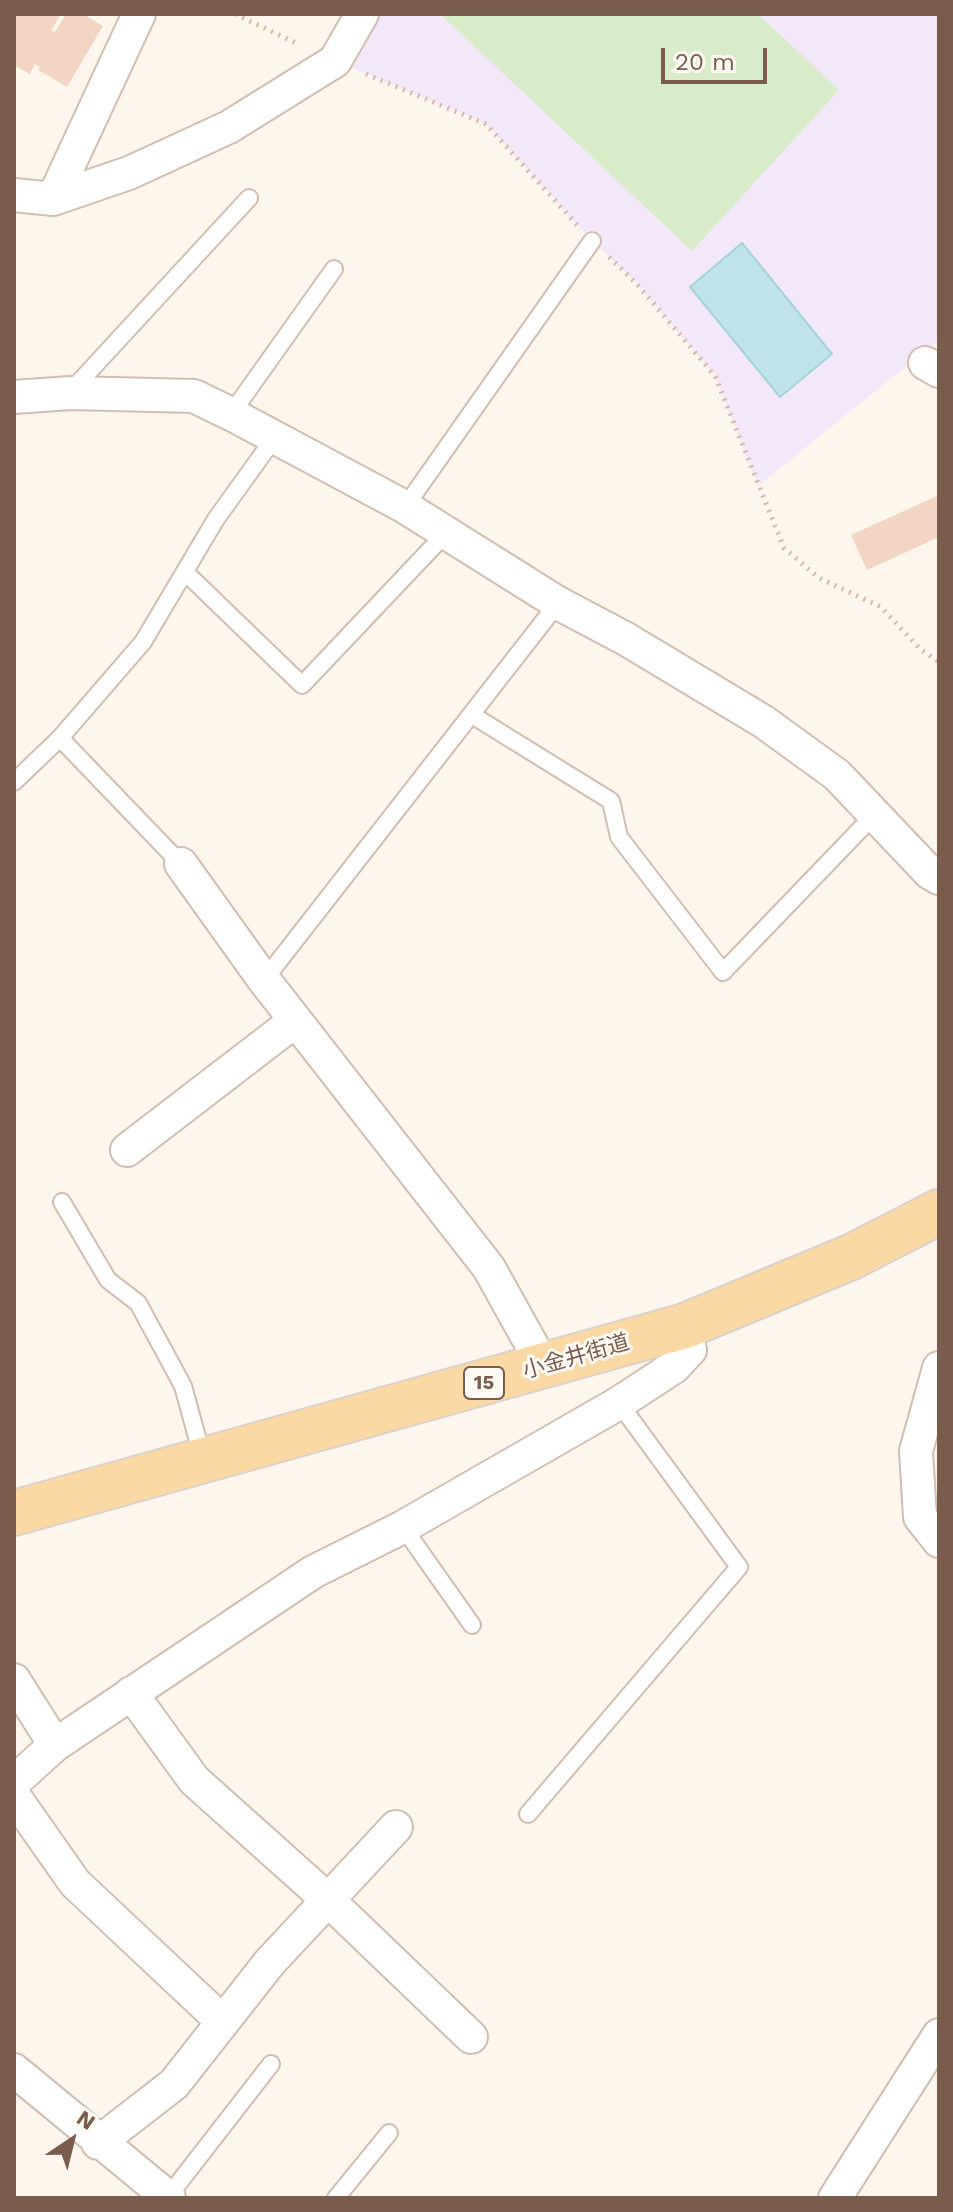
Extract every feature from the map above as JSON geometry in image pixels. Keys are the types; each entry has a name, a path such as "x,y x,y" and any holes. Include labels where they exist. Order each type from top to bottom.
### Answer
{"main road":[{"name":"小金井街道","path":"14,1513 685,1326 851,1257 939,1212"}],"street":[{"path":"53,199 139,14"},
{"path":"14,195 53,199 129,173 229,127 335,61 362,14"},
{"path":"14,397 70,393 194,396 231,414 405,507 558,603 626,639 764,722 837,775 930,873 939,878"},
{"path":"181,864 295,1021 489,1268 544,1367"},
{"path":"127,1150 295,1021"},
{"path":"14,1782 55,1745 313,1572 403,1527 619,1403 674,1367 690,1350 685,1326"},
{"path":"939,1368 916,1451 920,1517 939,1541"},
{"path":"14,1680 55,1745"},
{"path":"131,1693 194,1780 328,1900 471,2037"},
{"path":"14,1796 75,1883 223,2022"},
{"path":"98,2143 174,2084 270,1962 396,1827"},
{"path":"835,2198 939,2035"},
{"path":"14,2070 98,2143 168,2198"}],"lane":[{"path":"70,393 249,198"},
{"path":"405,507 592,241"},
{"path":"231,414 334,269"},
{"path":"14,782 60,738 143,642 216,519 275,437"},
{"path":"185,572 302,685 446,533"},
{"path":"264,980 558,603"},
{"path":"472,715 611,801 619,837 723,972 876,813"},
{"path":"60,738 181,864"},
{"path":"62,1202 108,1280 138,1303 183,1386 204,1460"},
{"path":"528,1814 739,1567 619,1403"},
{"path":"403,1527 472,1625"},
{"path":"168,2198 271,2064"},
{"path":"336,2198 389,2133"}],"path":[{"path":"235,14 335,61 486,124 592,241 636,283 715,376 784,548 819,578 881,607 920,649 939,662"}],"shaded area":[{"path":"362,14 939,14 939,340 758,486 715,376 636,283 592,241 486,124 335,61"}],"green space":[{"path":"440,14 758,14 839,90 692,251"}],"water":[{"path":"742,243 832,354 780,397 690,287"}],"building":[{"path":"14,14 61,14 51,30 55,32 66,14 83,14 103,26 67,87 38,70 40,67 35,64 30,74 14,65"},
{"path":"939,495 939,537 867,570 851,535"}]}
